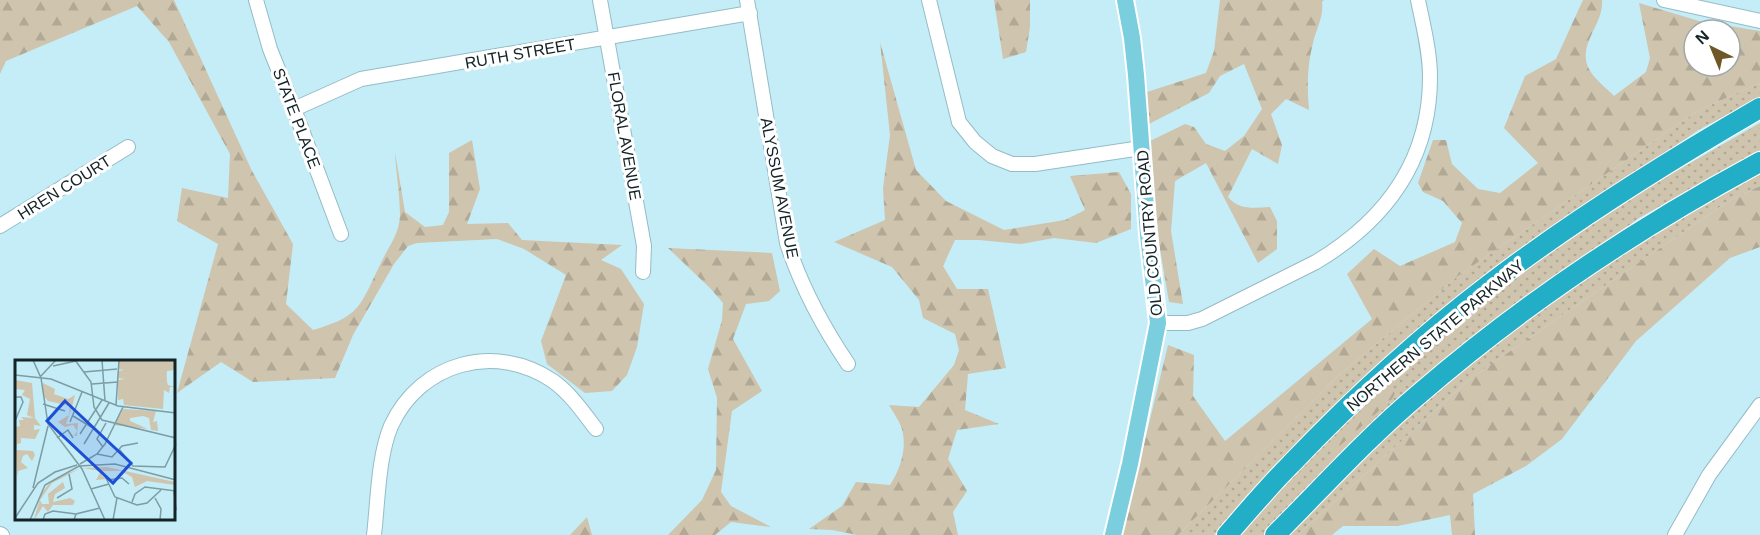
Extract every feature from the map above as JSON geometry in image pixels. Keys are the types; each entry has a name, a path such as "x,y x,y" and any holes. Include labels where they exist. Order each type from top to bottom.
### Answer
{"highway":[{"name":"NORTHERN STATE PARKWAY","path":"1227,535 1290,464 1358,398 1489,285 1556,236 1669,161 1760,108"},
{"path":"1275,535 1366,442 1418,395 1516,317 1618,245 1710,189 1760,162"}],"main road":[{"name":"OLD COUNTRY ROAD","path":"1113,535 1130,464 1158,323 1148,235 1134,56 1125,0"}],"street":[{"name":"STATE PLACE","path":"256,0 270,49 341,234"},
{"name":"FLORAL AVENUE","path":"600,0 644,246 643,272"},
{"path":"929,0 959,122 975,142 992,156 1012,165 1035,164 1141,148"},
{"path":"1158,323 1188,323 1202,319 1316,262 1359,232 1393,196 1407,174 1419,147 1426,114 1430,78 1427,44 1418,0"},
{"path":"1664,0 1760,21"},
{"name":"RUTH STREET","path":"294,109 361,79 607,38 748,7"},
{"name":"ALYSSUM AVENUE","path":"748,7 787,243 796,270 827,330 848,364"},
{"name":"HREN COURT","path":"0,226 128,147"},
{"path":"374,535 384,452 391,427 411,397 438,373 461,364 480,361 522,365 540,373 571,395 596,429"},
{"path":"1675,535 1709,475 1760,405"}],"green space":[{"path":"0,0 174,0 252,171 293,244 286,304 313,330 341,320 358,307 395,235 400,216 395,152 405,212 425,227 443,225 449,212 449,153 472,140 480,189 467,224 508,223 522,240 622,245 601,260 621,269 644,304 637,347 627,375 612,391 585,393 547,364 541,341 566,275 524,249 497,239 417,243 408,246 394,264 353,335 335,378 253,382 221,362 177,393 218,244 177,221 182,188 228,198 230,154 169,42 137,6 6,61 0,74"},
{"path":"994,0 1030,0 1030,27 1026,52 1003,59"},
{"path":"1220,0 1324,0 1310,60 1309,110 1286,99 1271,114 1282,145 1278,164 1252,149 1228,197 1242,206 1270,207 1277,221 1277,249 1258,263 1206,163 1175,181 1171,231 1183,304 1169,302 1160,249 1148,142 1185,124 1194,127 1206,144 1225,151 1244,136 1262,109 1244,64 1220,76 1209,93 1149,124 1147,92 1206,73 1214,51"},
{"path":"1583,0 1602,0 1602,9 1586,50 1586,58 1593,75 1614,96 1646,72 1650,58 1639,3 1689,18 1682,18 1682,78 1742,78 1742,28 1760,31 1760,83 1699,110 1458,276 1339,375 1178,535 1122,535 1168,345 1194,355 1193,396 1225,441 1372,319 1347,274 1374,249 1400,266 1455,242 1462,223 1443,201 1423,192 1418,183 1433,140 1446,140 1452,164 1478,189 1500,193 1538,163 1504,128 1525,76 1556,59"},
{"path":"880,42 916,170 946,201 1004,230 1065,220 1085,210 1070,176 1119,172 1131,194 1131,229 1096,243 1054,238 1021,244 955,240 943,266 957,289 988,289 1006,368 968,374 965,410 999,424 957,430 948,459 967,491 953,512 958,535 857,535 832,530 809,529 842,506 856,482 890,485 900,464 904,441 901,426 889,405 919,407 954,365 959,350 955,334 923,318 919,300 892,267 834,242 885,220 883,188 890,135"},
{"path":"1760,83 1760,98 1700,129 1519,251 1346,399 1245,497 1214,535 1178,535 1339,375 1458,276 1699,110"},
{"path":"1760,123 1760,150 1639,218 1482,333 1355,443 1264,535 1237,535 1334,427 1465,313 1624,201"},
{"path":"1760,170 1760,186 1727,202 1471,378 1298,535 1285,535 1364,457 1444,384 1528,319 1648,235"},
{"path":"1760,186 1760,247 1730,258 1636,341 1562,439 1526,466 1473,494 1475,535 1452,535 1450,515 1398,526 1343,526 1332,535 1298,535 1471,378 1727,202"},
{"path":"668,248 772,253 780,291 769,301 746,304 733,339 762,391 732,411 721,492 731,506 771,527 731,522 715,535 668,535 702,500 716,470 717,398 708,369 722,320 723,303"},
{"path":"1392,388 1397,390 1392,399 1334,451 1329,447 1374,399"},
{"path":"587,517 592,535 570,535"}]}
